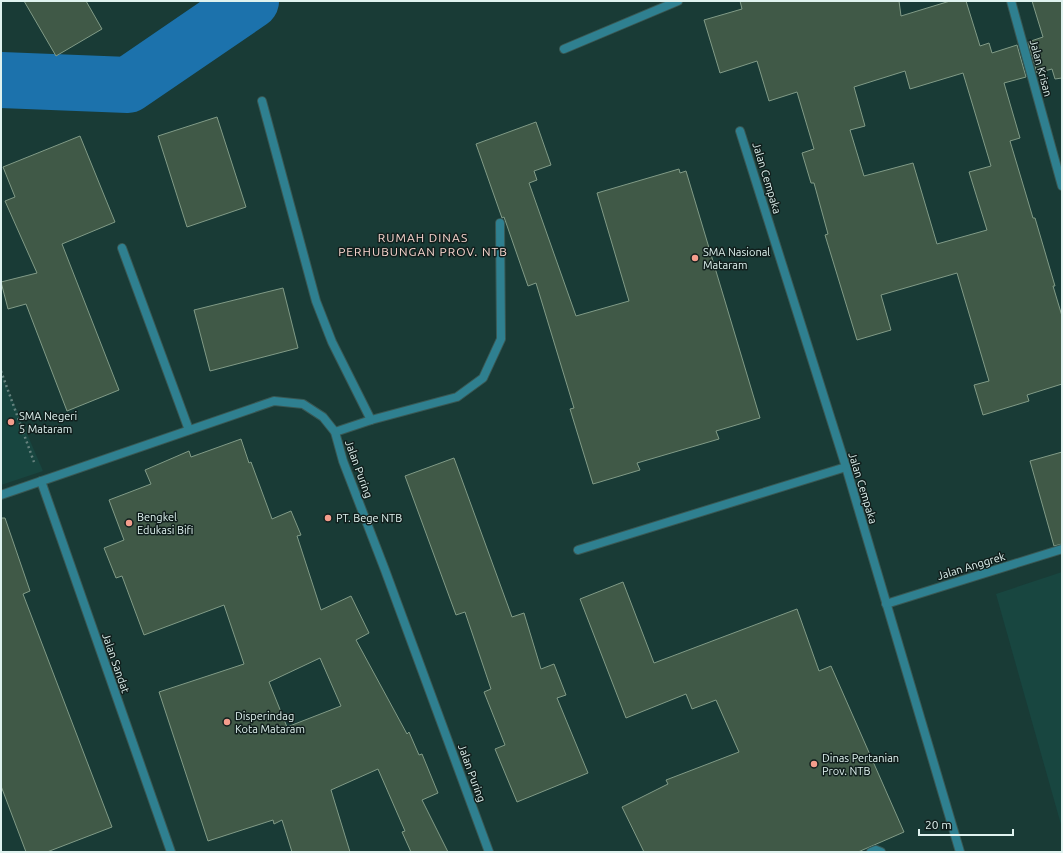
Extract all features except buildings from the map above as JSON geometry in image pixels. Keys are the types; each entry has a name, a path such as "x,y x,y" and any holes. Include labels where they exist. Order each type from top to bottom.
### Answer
{"street":[{"path":"564,49 678,1"},
{"name":"Jalan Krisan","path":"1011,1 1062,186"},
{"path":"262,102 316,301 332,342 371,420"},
{"name":"Jalan Cempaka","path":"740,131 846,467 960,852"},
{"path":"334,432 371,420 456,397 483,378 501,339 500,223"},
{"path":"122,248 189,430"},
{"name":"Jalan Puring","path":"1,495 274,401 303,404 323,417 334,432 343,460 489,852"},
{"path":"578,550 846,467"},
{"name":"Jalan Sandat","path":"40,481 171,852"},
{"name":"Jalan Anggrek","path":"886,604 1062,549"},
{"path":"871,852 876,850 881,852"}],"path":[{"path":"1,371 40,481"}],"shaded area":[{"name":"SMA Negeri 5 Mataram","path":"1,373 43,471 1,485"},
{"path":"1062,572 1062,828 996,594"}],"waterway":[{"path":"1,80 128,85 251,1"}],"place":[{"name":"SMA Nasional Mataram","path":"695,258"},
{"name":"SMA Negeri 5 Mataram","path":"11,422"},
{"name":"PT. Bege NTB","path":"328,518"},
{"name":"Bengkel Edukasi Bifi","path":"129,523"},
{"name":"Disperindag Kota Mataram","path":"227,722"},
{"name":"Dinas Pertanian Prov. NTB","path":"814,764"}],"district":[{"name":"RUMAH DINAS PERHUBUNGAN PROV. NTB","path":"423,244"}]}
